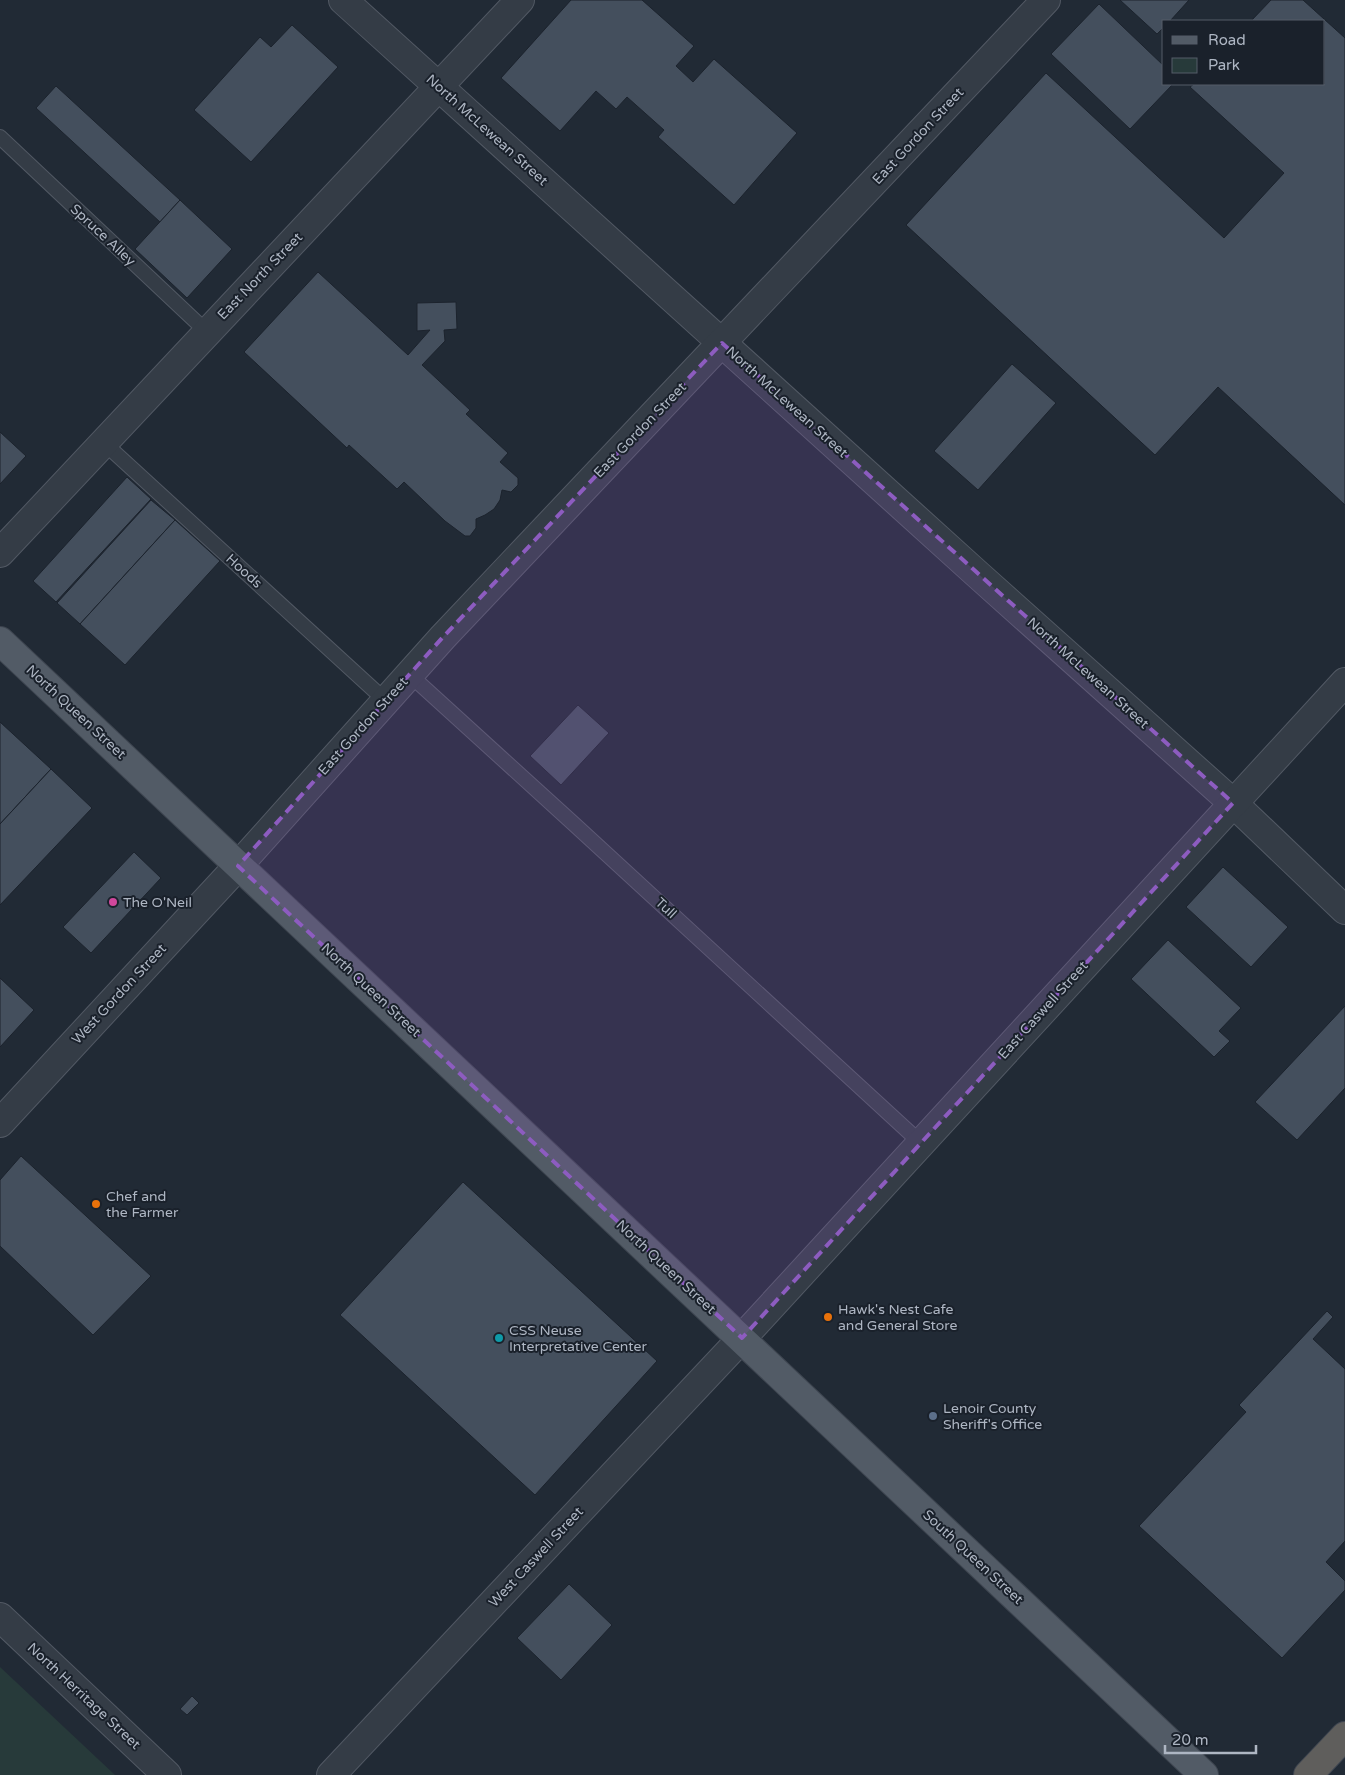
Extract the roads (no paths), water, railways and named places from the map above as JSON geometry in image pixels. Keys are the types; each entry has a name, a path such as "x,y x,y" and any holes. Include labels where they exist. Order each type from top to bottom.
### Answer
{"highway":[{"path":"1308,1775 1345,1736"}],"main road":[{"name":"North Queen Street","path":"0,641 742,1338"},
{"name":"South Queen Street","path":"742,1338 1204,1775"}],"street":[{"name":"North McLewean Street","path":"343,0 722,344 1233,803 1345,910"},
{"name":"East North Street","path":"0,553 520,0"},
{"name":"East Gordon Street","path":"238,866 443,637 1046,0"},
{"name":"East Caswell Street","path":"742,1338 1345,682"},
{"name":"West Gordon Street","path":"0,1123 238,866"},
{"name":"West Caswell Street","path":"331,1775 742,1338"},
{"name":"North Herritage Street","path":"0,1617 167,1775"}],"lane":[{"name":"Spruce Alley","path":"0,138 207,332"},
{"name":"Hoods","path":"103,442 386,701"},
{"name":"Tull","path":"409,674 575,824 922,1144"}],"place":[{"name":"The O'Neil","path":"113,902"},
{"name":"Chef and the Farmer","path":"96,1204"},
{"name":"Hawk's Nest Cafe and General Store","path":"828,1317"},
{"name":"CSS Neuse Interpretative Center","path":"499,1338"},
{"name":"Lenoir County Sheriff's Office","path":"933,1416"}]}
